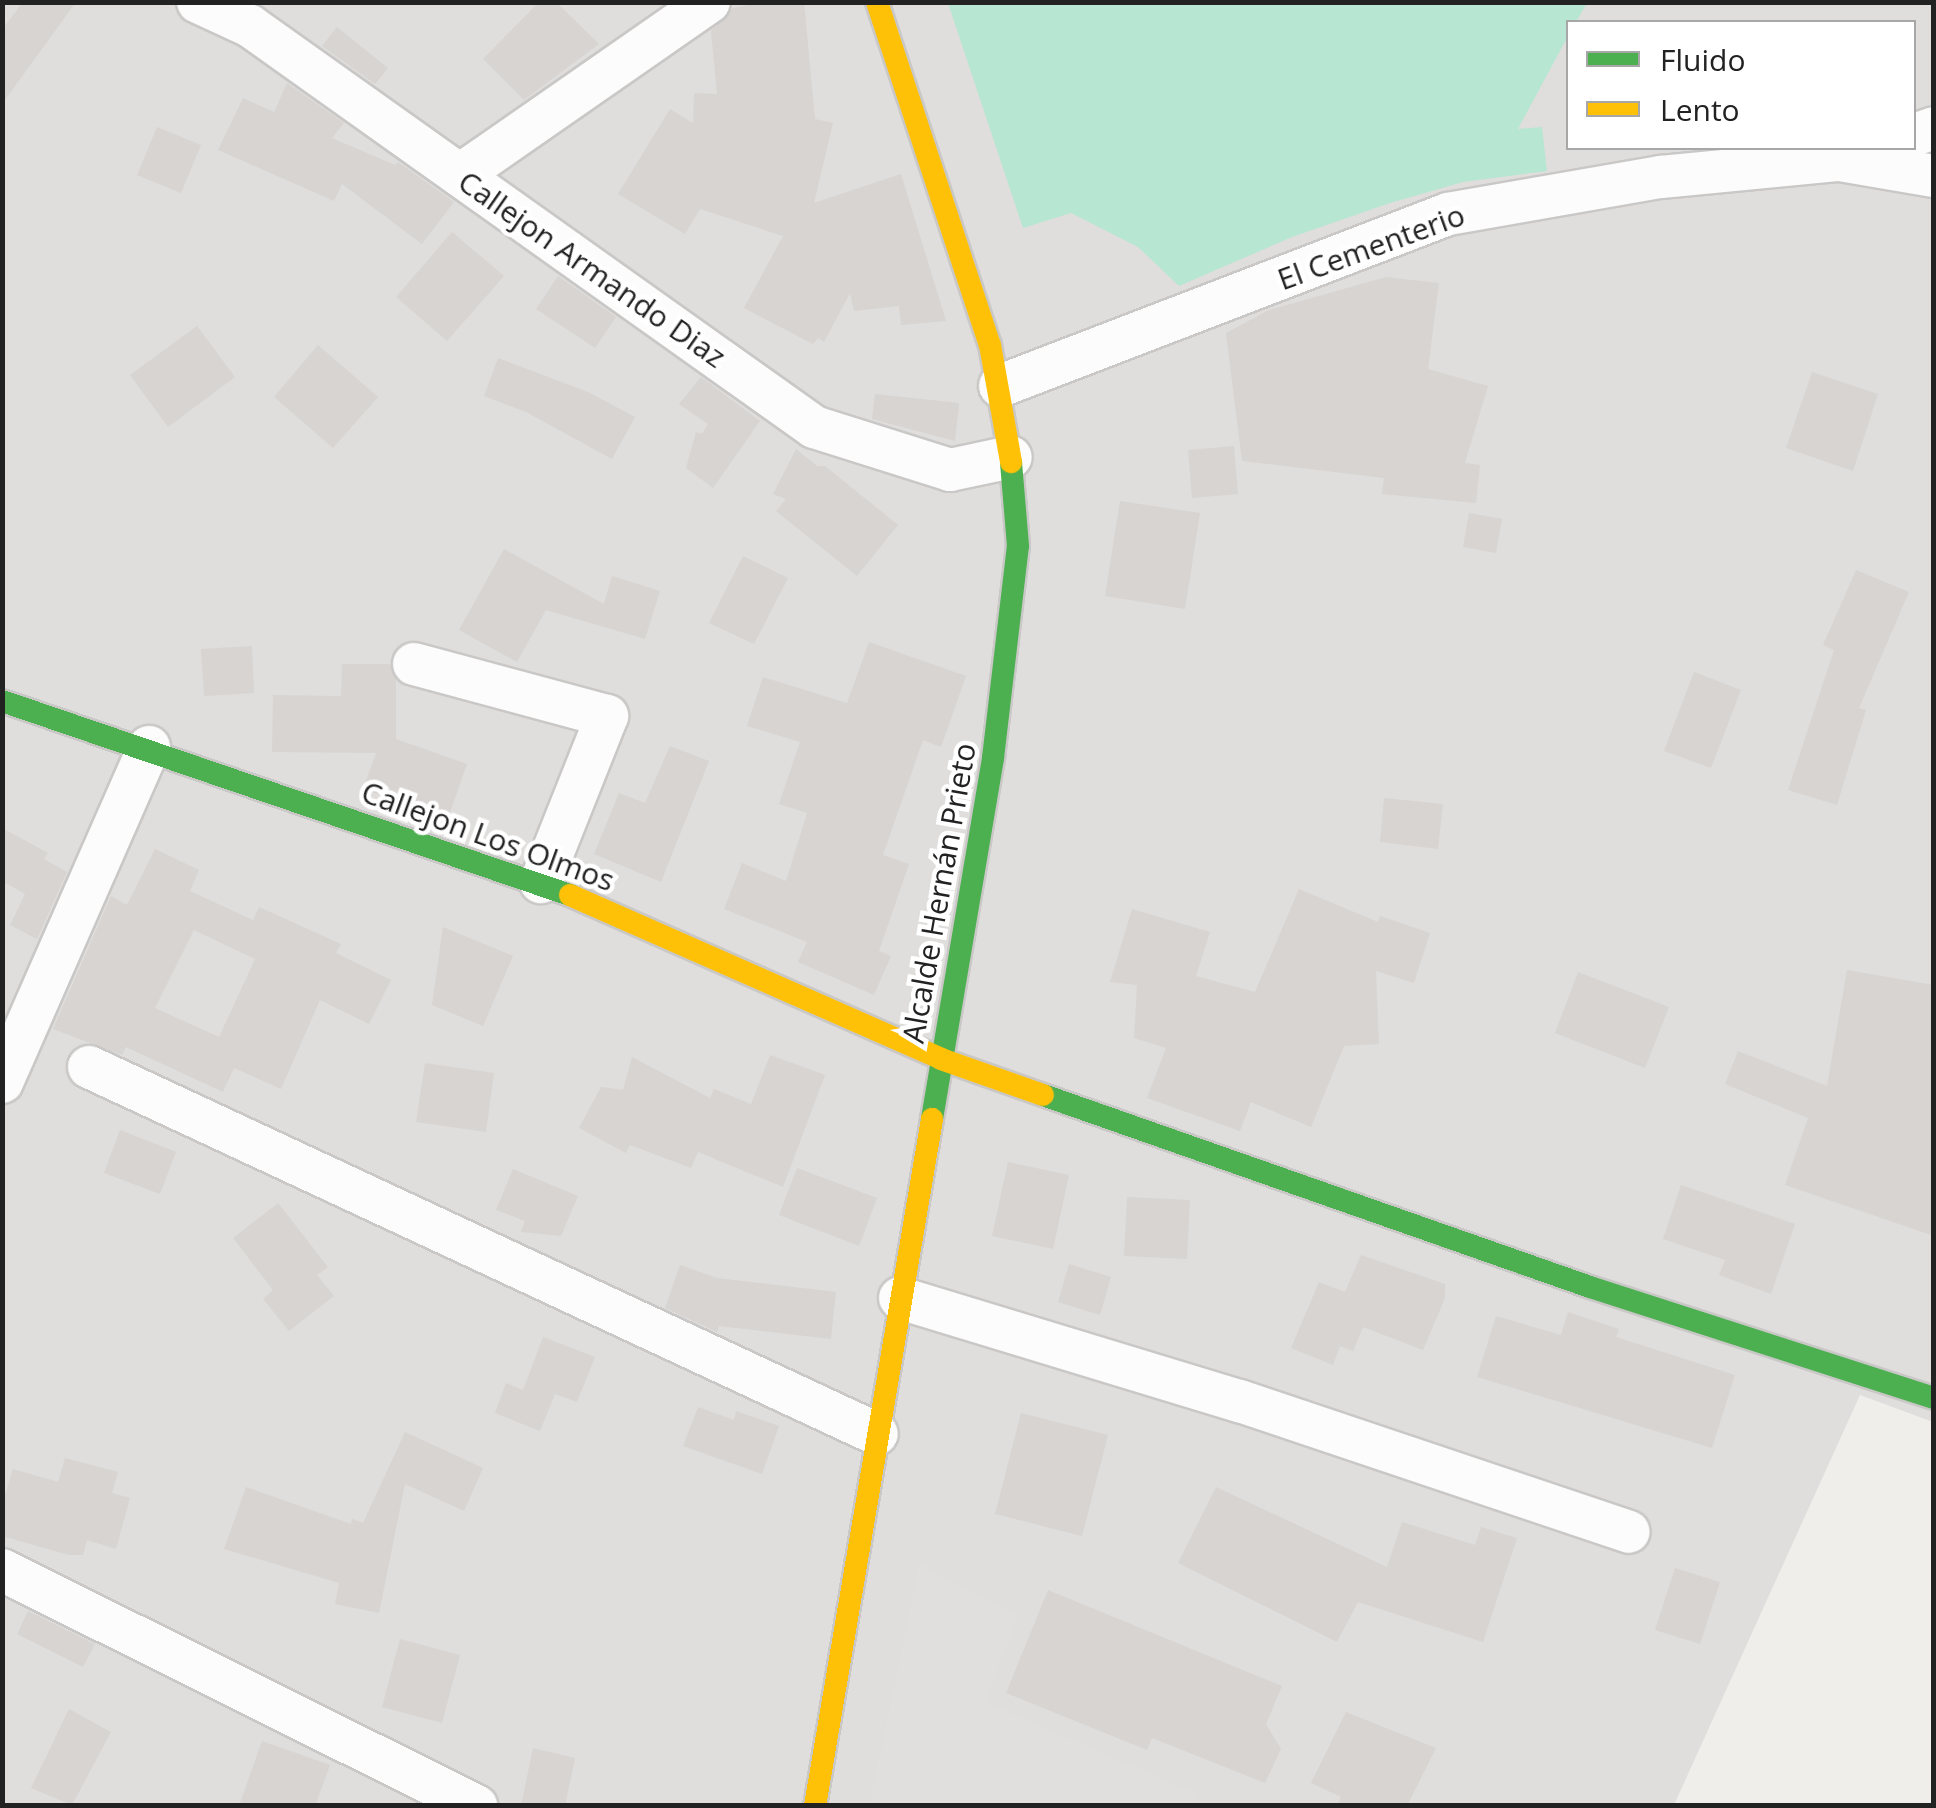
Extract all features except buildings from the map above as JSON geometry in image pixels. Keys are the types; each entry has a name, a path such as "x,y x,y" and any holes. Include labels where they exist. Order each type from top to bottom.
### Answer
{"street":[{"name":"Callejon Armando Diaz","path":"198,2 250,26 814,427 950,470 1011,457"},
{"path":"460,174 709,2"},
{"name":"Alcalde Hernán Prieto","path":"815,1806 993,758 1015,585 1017,531 1000,386 979,305 877,2"},
{"name":"El Cementerio","path":"1000,386 1448,214 1662,177 1858,154 1934,176"},
{"path":"414,664 608,716 540,882"},
{"name":"Callejon Los Olmos","path":"2,701 149,746 540,882 941,1060 1590,1287 1934,1398"},
{"path":"2,1082 149,746"},
{"path":"89,1067 877,1434"},
{"path":"900,1298 1240,1401 1629,1532"},
{"path":"2,1570 476,1806"}],"shaded area":[{"path":"3,3 1933,3 1933,1422 1860,1395 1674,1805 3,1806"},
{"path":"920,1564 1018,1617 985,1702 1199,1795 1195,1805 891,1806 871,1798"}],"green space":[{"path":"948,2 1587,3 1577,20 1566,20 1566,40 1518,129 1542,127 1547,171 1463,182 1390,203 1292,237 1179,286 1138,247 1071,213 1023,228"}],"traffic: fast":[{"path":"932,1119 993,758 1018,546 1011,462"},
{"path":"2,701 570,895"},
{"path":"1043,1095 1590,1287 1934,1398"}],"traffic: slow":[{"path":"877,2 990,345 1011,462"},
{"path":"570,895 941,1059 1043,1095"},
{"path":"815,1806 932,1119"}]}
